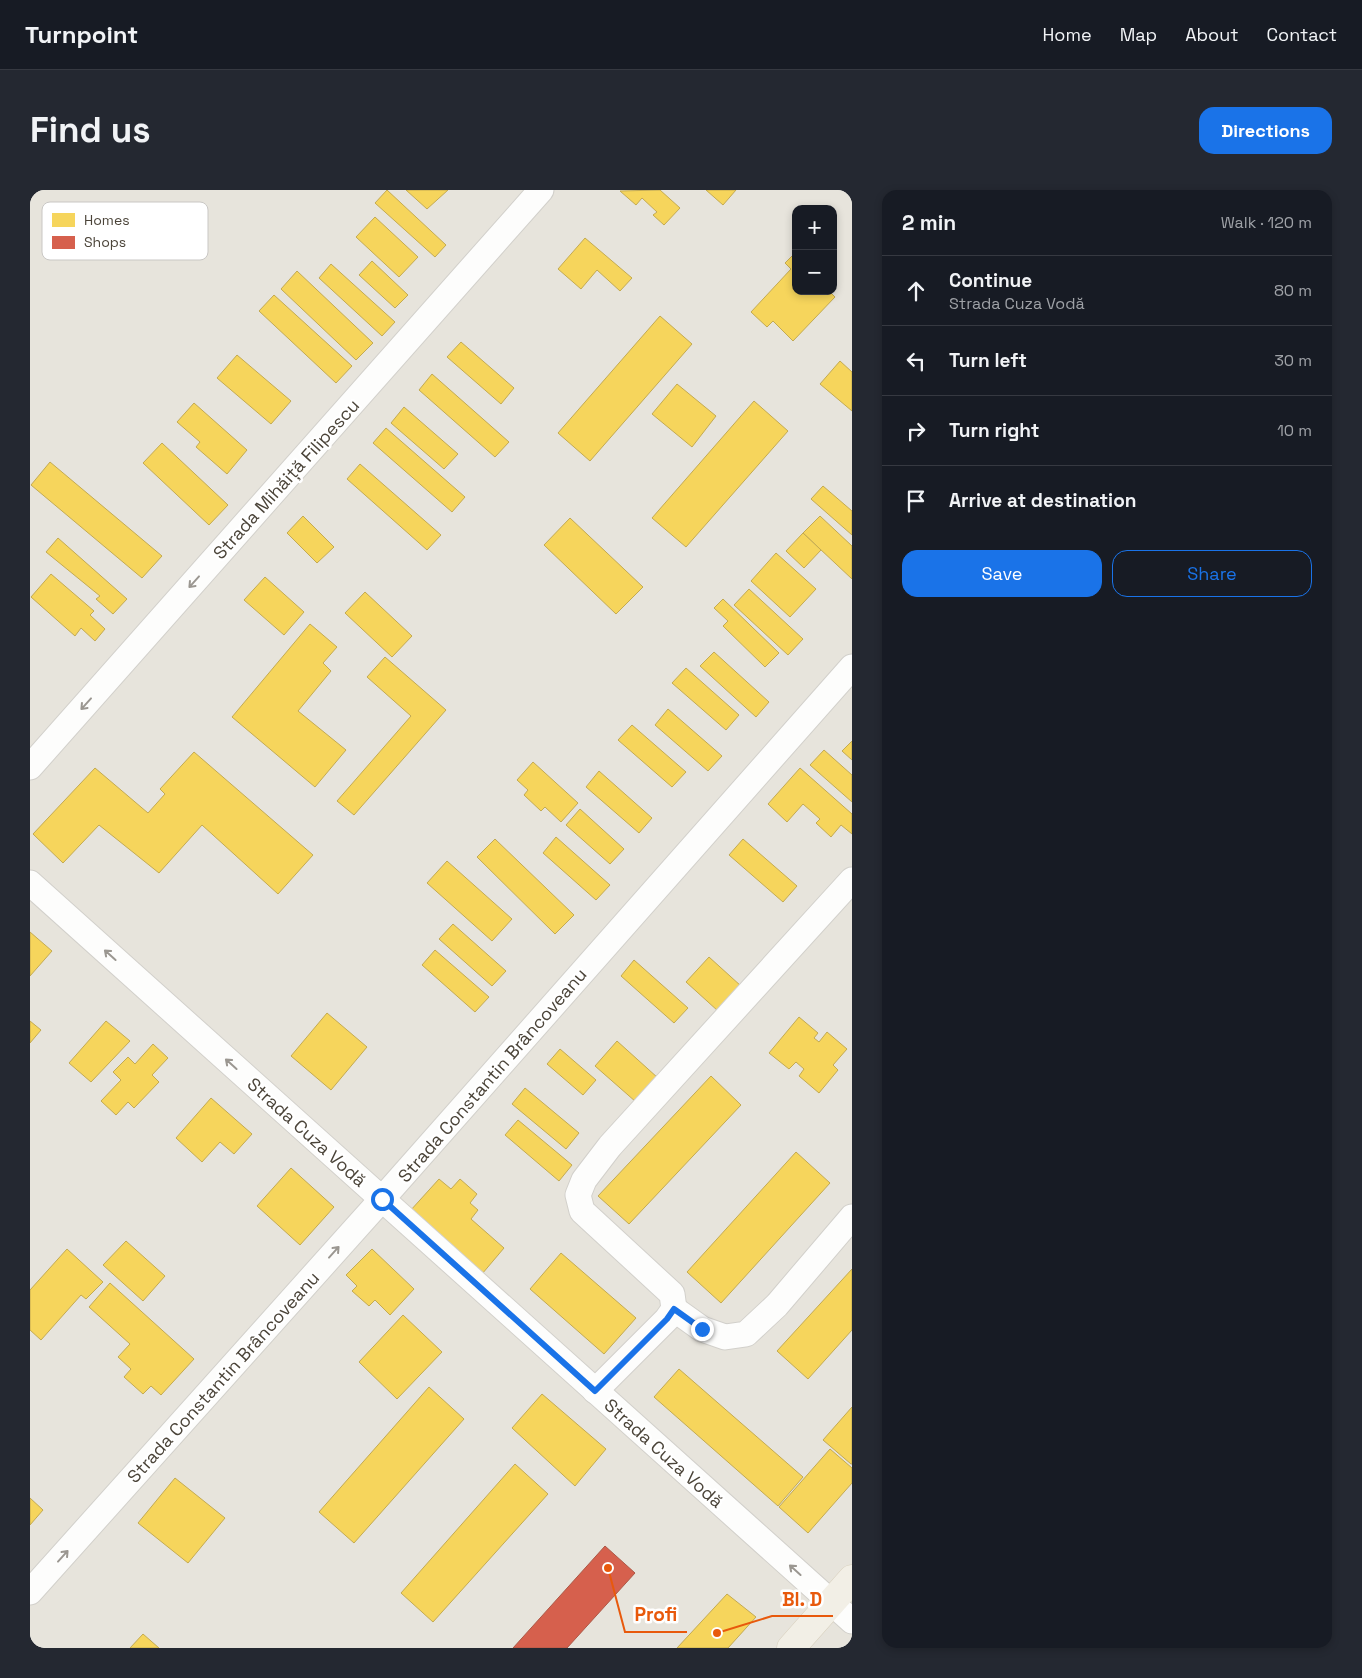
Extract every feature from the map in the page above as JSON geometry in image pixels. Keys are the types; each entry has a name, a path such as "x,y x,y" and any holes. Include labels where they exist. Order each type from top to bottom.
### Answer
{"main road":[{"path":"791,1648 852,1578"}],"street":[{"name":"Strada Mihăiță Filipescu","path":"30,767 542,190"},
{"name":"Strada Constantin Brâncoveanu","path":"30,1592 382,1199 852,668"},
{"path":"595,1391 667,1319 674,1309 672,1294 582,1211 578,1195 584,1180 610,1146 852,880"},
{"name":"Strada Cuza Vodă","path":"30,883 852,1621"},
{"path":"674,1309 702,1329 725,1337 746,1334 777,1305 852,1218"}],"shaded area":[{"path":"30,190 852,190 852,1648 30,1648"}],"building: Homes":[{"path":"387,190 446,245 435,257 375,203"},
{"path":"406,190 448,190 427,209"},
{"path":"660,190 680,208 664,225 653,215 657,212 642,198 636,205 620,191"},
{"path":"706,190 736,190 723,205"},
{"path":"375,217 418,257 399,277 356,237"},
{"path":"585,238 632,278 620,291 597,270 581,289 558,269"},
{"path":"792,256 792,295 833,295 835,297 793,341 773,321 767,327 751,312 791,269 785,263"},
{"path":"372,261 408,295 395,308 359,275"},
{"path":"331,264 395,322 382,336 319,278"},
{"path":"297,271 373,343 356,360 281,289"},
{"path":"274,295 352,366 336,383 259,311"},
{"path":"660,316 692,344 590,461 558,433"},
{"path":"461,342 514,388 501,404 447,357"},
{"path":"237,355 291,401 271,424 217,378"},
{"path":"840,361 852,372 852,411 820,384"},
{"path":"432,374 509,442 495,457 419,390"},
{"path":"677,384 716,416 692,447 652,414"},
{"path":"754,401 788,431 686,547 652,518"},
{"path":"194,403 247,450 227,474 196,447 200,442 177,422"},
{"path":"404,407 458,454 444,469 391,423"},
{"path":"386,428 465,497 452,512 373,443"},
{"path":"162,443 228,505 209,525 143,463"},
{"path":"50,462 162,556 142,578 31,485"},
{"path":"360,464 441,535 427,550 347,479"},
{"path":"823,486 852,511 852,535 811,499"},
{"path":"303,516 334,547 317,563 287,533"},
{"path":"820,516 852,546 852,579 803,533"},
{"path":"570,518 643,587 616,614 544,545"},
{"path":"803,533 821,550 804,568 786,551"},
{"path":"58,538 127,599 113,614 96,599 100,596 46,552"},
{"path":"776,553 816,589 790,617 751,581"},
{"path":"51,574 94,611 90,615 105,629 95,641 81,628 75,636 31,597"},
{"path":"265,577 304,612 284,635 244,600"},
{"path":"749,589 803,639 788,655 734,605"},
{"path":"365,592 412,636 392,657 345,613"},
{"path":"723,599 779,653 765,667 723,626 728,621 714,608"},
{"path":"310,624 337,647 323,663 331,671 298,711 346,750 315,787 232,717"},
{"path":"714,652 769,702 756,717 700,666"},
{"path":"385,657 446,710 354,815 337,801 411,716 367,677"},
{"path":"686,668 739,715 726,730 672,683"},
{"path":"668,709 722,756 708,771 655,725"},
{"path":"632,725 686,772 672,787 618,740"},
{"path":"852,741 852,760 842,751"},
{"path":"824,750 852,775 852,802 810,765"},
{"path":"194,752 313,855 278,894 202,825 159,873 99,825 63,863 33,834 95,768 148,813 165,794 160,789"},
{"path":"533,762 578,803 561,822 545,807 541,811 524,795 528,790 517,780"},
{"path":"800,768 852,814 852,834 841,825 831,837 816,823 820,819 803,804 787,822 768,804"},
{"path":"599,771 652,818 639,833 586,787"},
{"path":"580,809 624,849 610,864 566,825"},
{"path":"556,837 610,885 596,900 543,853"},
{"path":"495,839 574,915 555,934 477,857"},
{"path":"743,839 797,886 783,902 729,855"},
{"path":"447,861 512,919 492,941 427,883"},
{"path":"453,924 506,971 492,986 439,939"},
{"path":"30,932 52,951 30,976"},
{"path":"435,950 489,997 475,1012 422,965"},
{"path":"709,957 741,986 718,1011 686,982"},
{"path":"634,960 688,1008 674,1023 621,976"},
{"path":"327,1013 367,1047 331,1090 291,1056"},
{"path":"799,1017 818,1033 814,1038 819,1042 827,1032 847,1049 833,1065 838,1070 819,1093 799,1076 804,1069 796,1062 789,1069 769,1053"},
{"path":"30,1021 41,1030 30,1043"},
{"path":"106,1021 130,1041 91,1082 69,1063"},
{"path":"617,1041 658,1078 636,1102 595,1066"},
{"path":"153,1044 168,1058 152,1075 159,1082 134,1108 128,1102 116,1115 101,1101 121,1080 113,1072 128,1057 135,1064"},
{"path":"560,1049 596,1080 583,1095 547,1064"},
{"path":"711,1076 741,1105 629,1224 598,1196"},
{"path":"525,1088 579,1133 566,1149 512,1104"},
{"path":"211,1098 252,1134 234,1154 220,1142 202,1162 176,1138"},
{"path":"518,1120 572,1165 559,1181 505,1135"},
{"path":"796,1152 830,1183 721,1303 687,1272"},
{"path":"291,1168 334,1207 300,1245 257,1206"},
{"path":"439,1179 451,1189 460,1179 477,1194 470,1203 478,1210 471,1219 504,1248 482,1274 410,1211"},
{"path":"126,1241 165,1276 143,1301 103,1265"},
{"path":"67,1249 103,1282 86,1299 81,1295 41,1340 30,1330 30,1290"},
{"path":"372,1249 414,1289 390,1315 375,1300 369,1306 352,1291 357,1286 346,1275"},
{"path":"561,1253 636,1318 604,1354 530,1289"},
{"path":"852,1269 852,1330 808,1379 777,1351"},
{"path":"110,1283 194,1359 161,1395 151,1386 143,1394 124,1377 131,1369 118,1357 130,1344 89,1307"},
{"path":"403,1315 442,1352 397,1399 359,1362"},
{"path":"679,1369 803,1477 778,1506 654,1397"},
{"path":"429,1387 464,1419 354,1543 319,1512"},
{"path":"542,1394 606,1449 575,1486 512,1428"},
{"path":"852,1407 852,1464 851,1464 823,1440"},
{"path":"830,1449 852,1468 852,1483 808,1533 779,1507"},
{"path":"515,1464 548,1494 433,1622 401,1593"},
{"path":"175,1478 225,1518 188,1563 138,1523"},
{"path":"30,1498 43,1510 30,1525"},
{"path":"727,1594 756,1617 728,1648 677,1648"},
{"path":"143,1634 159,1648 130,1648"}],"building: Shops":[{"path":"605,1546 635,1573 567,1648 513,1648"}],"place":[{"name":"Profi","path":"608,1568"},
{"name":"Bl. D","path":"717,1633"}],"route":[{"path":"382,1199 595,1391 667,1319 674,1309 702,1329"}]}
